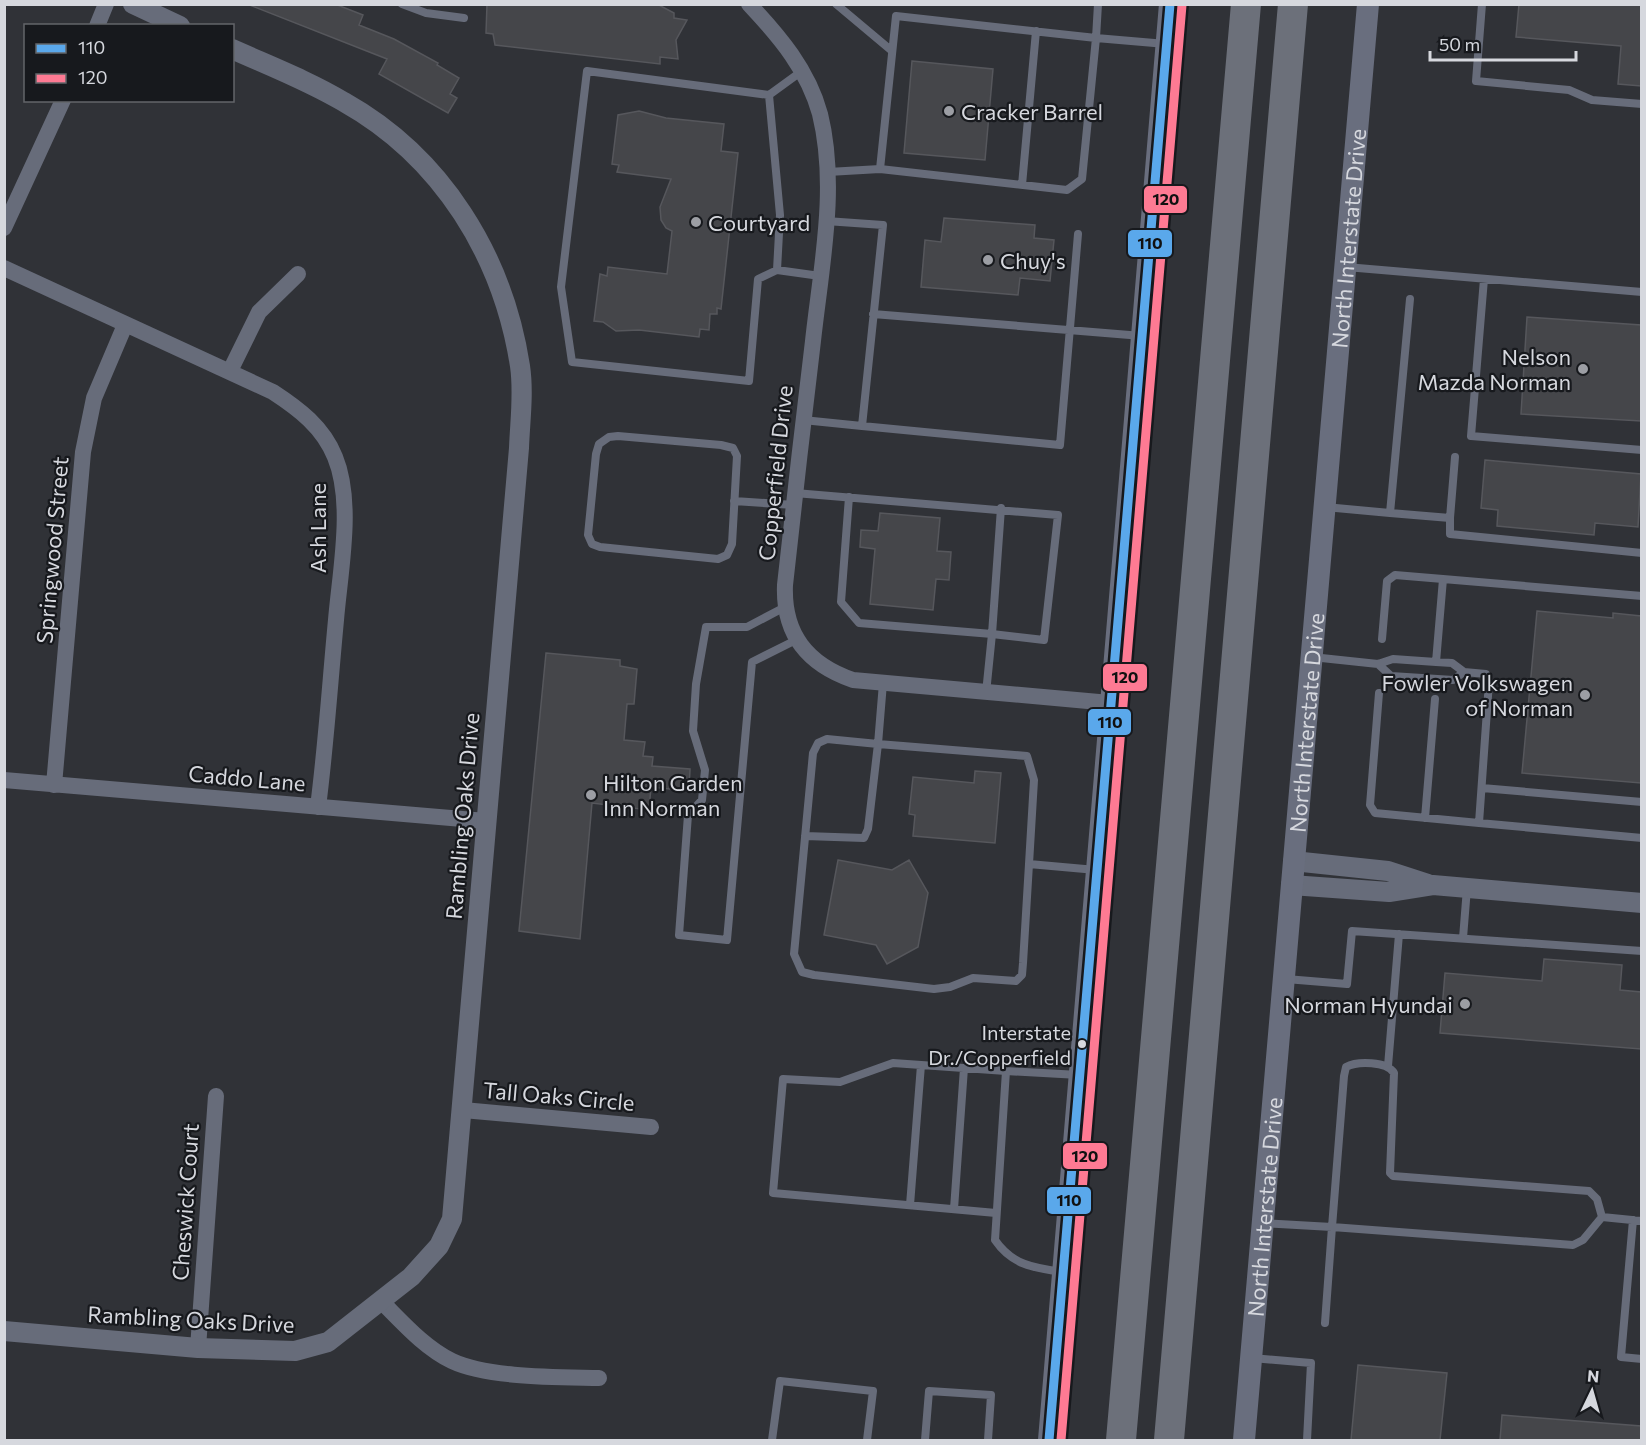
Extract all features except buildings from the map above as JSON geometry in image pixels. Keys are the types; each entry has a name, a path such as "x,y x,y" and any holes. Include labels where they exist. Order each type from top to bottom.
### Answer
{"highway":[{"path":"1121,1440 1246,4"},
{"path":"1169,1440 1293,4"}],"main road":[{"path":"1049,1440 1082,1076 1096,870 1170,4"},
{"name":"North Interstate Drive","path":"1244,1440 1368,4"}],"street":[{"path":"98,24 106,4"},
{"path":"133,4 176,24"},
{"name":"Copperfield Drive","path":"749,4 779,37 802,72 819,114 828,172 820,276 794,499 785,607 788,621 807,654 823,667 853,680 1110,703"},
{"name":"Rambling Oaks Drive","path":"4,1331 198,1348 295,1351 328,1342 382,1302 427,1261 448,1230 454,1202 521,404 520,368 493,272 458,203 417,157 345,102 234,50"},
{"path":"4,228 62,102"},
{"name":"Ash Lane","path":"4,268 273,392 300,409 313,422 335,457 341,480 343,537 318,807"},
{"path":"230,371 259,312 298,274"},
{"name":"Springwood Street","path":"54,784 83,452 94,399 124,325"},
{"name":"Caddo Lane","path":"4,780 486,821"},
{"path":"1293,861 1388,870 1433,885 1641,903"},
{"path":"1291,885 1389,892 1433,885"},
{"name":"Cheswick Court","path":"198,1348 216,1096"},
{"name":"Tall Oaks Circle","path":"463,1110 651,1127"},
{"path":"382,1302 437,1353 469,1368 599,1378"}],"lane":[{"path":"402,4 426,14 464,18"},
{"path":"836,4 892,51"},
{"path":"828,172 880,169 1066,190 1082,179 1098,4"},
{"path":"1482,4 1476,81 1569,90 1592,100 1641,104"},
{"path":"880,169 896,16 1167,44"},
{"path":"1022,185 1036,31"},
{"path":"802,72 769,95 587,71 561,287 572,362 749,381 758,279 777,270 820,276"},
{"path":"769,95 780,215 777,270"},
{"path":"825,221 883,225 862,426"},
{"path":"803,420 1060,445 1078,234"},
{"path":"1346,267 1641,292"},
{"path":"1484,279 1471,436 1641,450"},
{"path":"1390,513 1410,299"},
{"path":"873,314 1142,336"},
{"path":"609,437 721,445 733,448 737,456 734,501 732,544 727,555 717,559 600,547 592,544 588,535 596,454 599,444 609,437"},
{"path":"1455,457 1450,534 1641,553"},
{"path":"734,501 849,497 1001,508 1058,515 1044,640 859,622 841,602 849,497"},
{"path":"1324,507 1450,518"},
{"path":"986,693 1001,508"},
{"path":"1382,639 1387,581 1395,574 1641,596"},
{"path":"1436,662 1443,579"},
{"path":"785,607 747,627 706,627 696,684 693,731 705,770 702,800 688,815 679,935 727,940 752,662 798,639"},
{"path":"1311,657 1378,664 1393,659 1452,663 1464,672 1486,674 1489,682 1479,823"},
{"path":"1378,664 1391,676 1453,680 1464,672"},
{"path":"805,836 864,838 868,829 884,683"},
{"path":"1379,693 1370,805 1375,813 1641,838"},
{"path":"1425,818 1435,699"},
{"path":"827,739 878,744 1027,756 1034,780 1022,975 1016,981 973,978 950,987 934,989 802,972 794,954 813,753 818,742 827,739"},
{"path":"1482,788 1641,802"},
{"path":"1029,864 1096,870"},
{"path":"1463,938 1467,888"},
{"path":"1283,979 1347,984 1352,931 1641,951"},
{"path":"1388,1066 1399,934"},
{"path":"996,1213 773,1193 783,1079 840,1082 893,1063 1082,1076"},
{"path":"1325,1323 1346,1067 1353,1063 1388,1066 1394,1072 1390,1173 1393,1176 1588,1191 1595,1195 1602,1217"},
{"path":"910,1205 921,1065"},
{"path":"954,1209 964,1068"},
{"path":"1006,1071 995,1240 1004,1253 1022,1265 1064,1272"},
{"path":"1602,1217 1637,1220 1621,1357 1641,1359"},
{"path":"1262,1223 1573,1245 1583,1240 1602,1217"},
{"path":"1251,1358 1311,1363 1307,1440"},
{"path":"772,1440 780,1381 873,1391 867,1440"},
{"path":"925,1440 929,1391 991,1395 988,1440"}],"transit line":[{"name":"110","path":"1049,1440 1170,4"},
{"name":"120","path":"1061,1440 1182,5"}],"place":[{"name":"Cracker Barrel","path":"949,111"},
{"name":"Courtyard","path":"696,222"},
{"name":"Chuy's","path":"988,260"},
{"name":"Nelson Mazda Norman","path":"1583,369"},
{"name":"Fowler Volkswagen of Norman","path":"1585,695"},
{"name":"Hilton Garden Inn Norman","path":"591,795"},
{"name":"Norman Hyundai","path":"1465,1004"},
{"name":"Interstate Dr./Copperfield","path":"1082,1044"}]}
